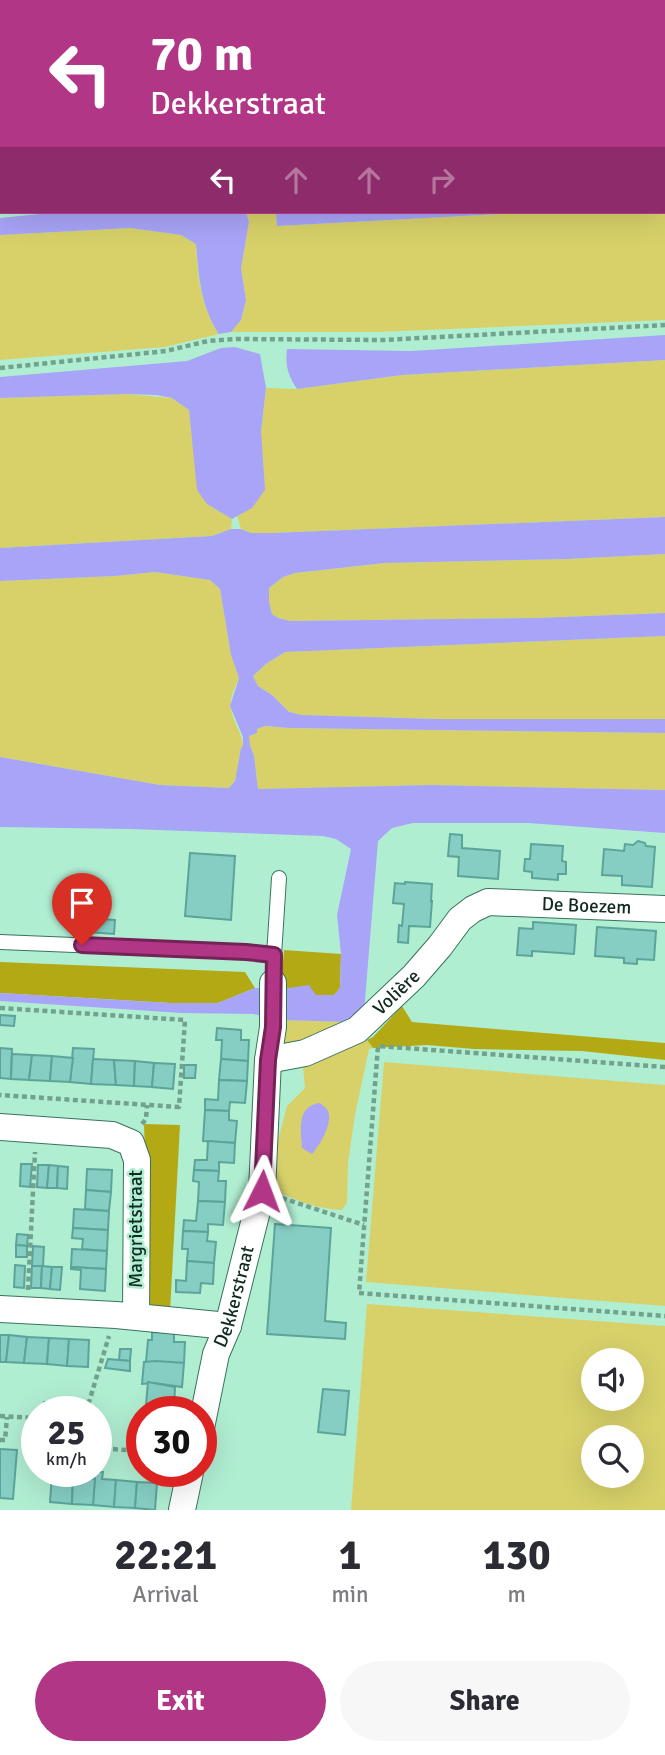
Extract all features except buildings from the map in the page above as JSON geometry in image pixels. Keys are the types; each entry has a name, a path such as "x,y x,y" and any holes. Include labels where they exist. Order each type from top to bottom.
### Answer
{"street":[{"name":"Volière","path":"268,1060 305,1053 357,1030 414,976 460,919 488,902 507,902"},
{"name":"De Boezem","path":"507,902 665,909"},
{"name":"Dekkerstraat","path":"207,1396 216,1354 228,1326 262,1191 268,1060 273,1027 273,983"},
{"path":"0,1127 37,1130"},
{"name":"Margrietstraat","path":"37,1130 112,1135 131,1143 137,1160 126,1315"},
{"path":"0,1309 126,1315 228,1326"},
{"path":"182,1510 187,1487"}],"lane":[{"name":"Dekkerstraat","path":"273,983 279,878"},
{"path":"0,942 274,955"}],"path":[{"path":"0,368 166,351 208,341 236,339 383,340 665,325"},
{"path":"0,1008 185,1020 179,1107 0,1096"},
{"path":"665,1067 378,1046 359,1293 665,1316"},
{"path":"27,1310 37,1130"},
{"path":"262,1191 364,1225"},
{"path":"93,1396 126,1315"},
{"path":"0,1416 21,1418"},
{"path":"0,1440 5,1440 7,1417"}],"shaded area":[{"path":"40,214 247,214 249,222 241,268 246,300 241,320 231,332 219,334 204,301 196,244 181,235 130,228 0,235 0,218"},
{"path":"247,214 276,214 277,226 502,214 665,214 665,320 377,332 231,332 241,320 246,300 241,268 249,222"},
{"path":"276,214 502,214 277,226"},
{"path":"130,228 181,235 196,244 204,301 219,334 165,347 0,360 0,235"},
{"path":"665,335 665,360 402,375 297,389 289,375 286,360 287,349 411,351"},
{"path":"235,347 260,354 266,388 261,431 265,490 252,508 232,519 207,504 197,490 189,410 172,398 127,394 0,398 0,377 187,361 221,348"},
{"path":"665,360 665,517 273,533 251,533 241,529 237,515 252,508 261,456 266,388 297,389 402,375"},
{"path":"127,394 172,398 189,410 195,463 207,504 232,519 231,529 212,536 0,548 0,398"},
{"path":"665,517 665,554 385,563 295,573 283,577 269,588 269,602 272,614 290,621 537,618 665,613 665,636 285,652 253,676 258,686 272,695 289,712 302,715 438,719 665,719 665,733 265,726 249,736 258,789 431,785 665,790 665,833 528,823 413,823 392,828 378,841 364,1012 345,1022 282,1020 253,1014 182,1013 0,1001 0,993 171,1003 218,1003 255,988 282,989 309,985 316,995 334,995 340,988 341,954 337,915 351,849 336,839 323,836 0,827 0,757 160,785 229,788 235,781 243,737 230,706 239,678 231,655 220,589 210,580 155,572 0,581 0,548 212,536 231,529 273,533"},
{"path":"665,554 665,613 537,618 290,621 272,614 269,603 269,588 283,577 295,573 385,563"},
{"path":"155,572 210,580 220,589 231,654 239,678 231,706 243,746 235,781 229,788 160,785 0,757 0,581"},
{"path":"665,636 665,719 438,719 302,715 289,712 272,695 258,686 253,676 285,652"},
{"path":"264,726 665,733 665,790 431,785 258,789 249,736"},
{"path":"284,950 341,954 340,988 334,995 282,989"},
{"path":"0,962 245,972 255,988 218,1003 171,1003 0,993"},
{"path":"402,1006 412,1022 665,1043 665,1060 582,1051 474,1049 427,1045 373,1048 367,1040"},
{"path":"282,1020 345,1022 318,1040 278,1048"},
{"path":"367,1040 373,1048 369,1049 355,1115 348,1163 347,1203 342,1210 322,1208 293,1199 266,1186 287,1106 305,1088 303,1067"},
{"path":"384,1062 665,1085 665,1306 366,1282"},
{"path":"320,1103 328,1111 329,1122 322,1140 312,1154 302,1148 302,1120 307,1109"},
{"path":"144,1124 180,1125 170,1312 155,1311 150,1303"},
{"path":"367,1304 665,1326 665,1510 351,1510"}],"route":[{"path":"82,945 274,955 273,1027 268,1060 262,1191"}]}
